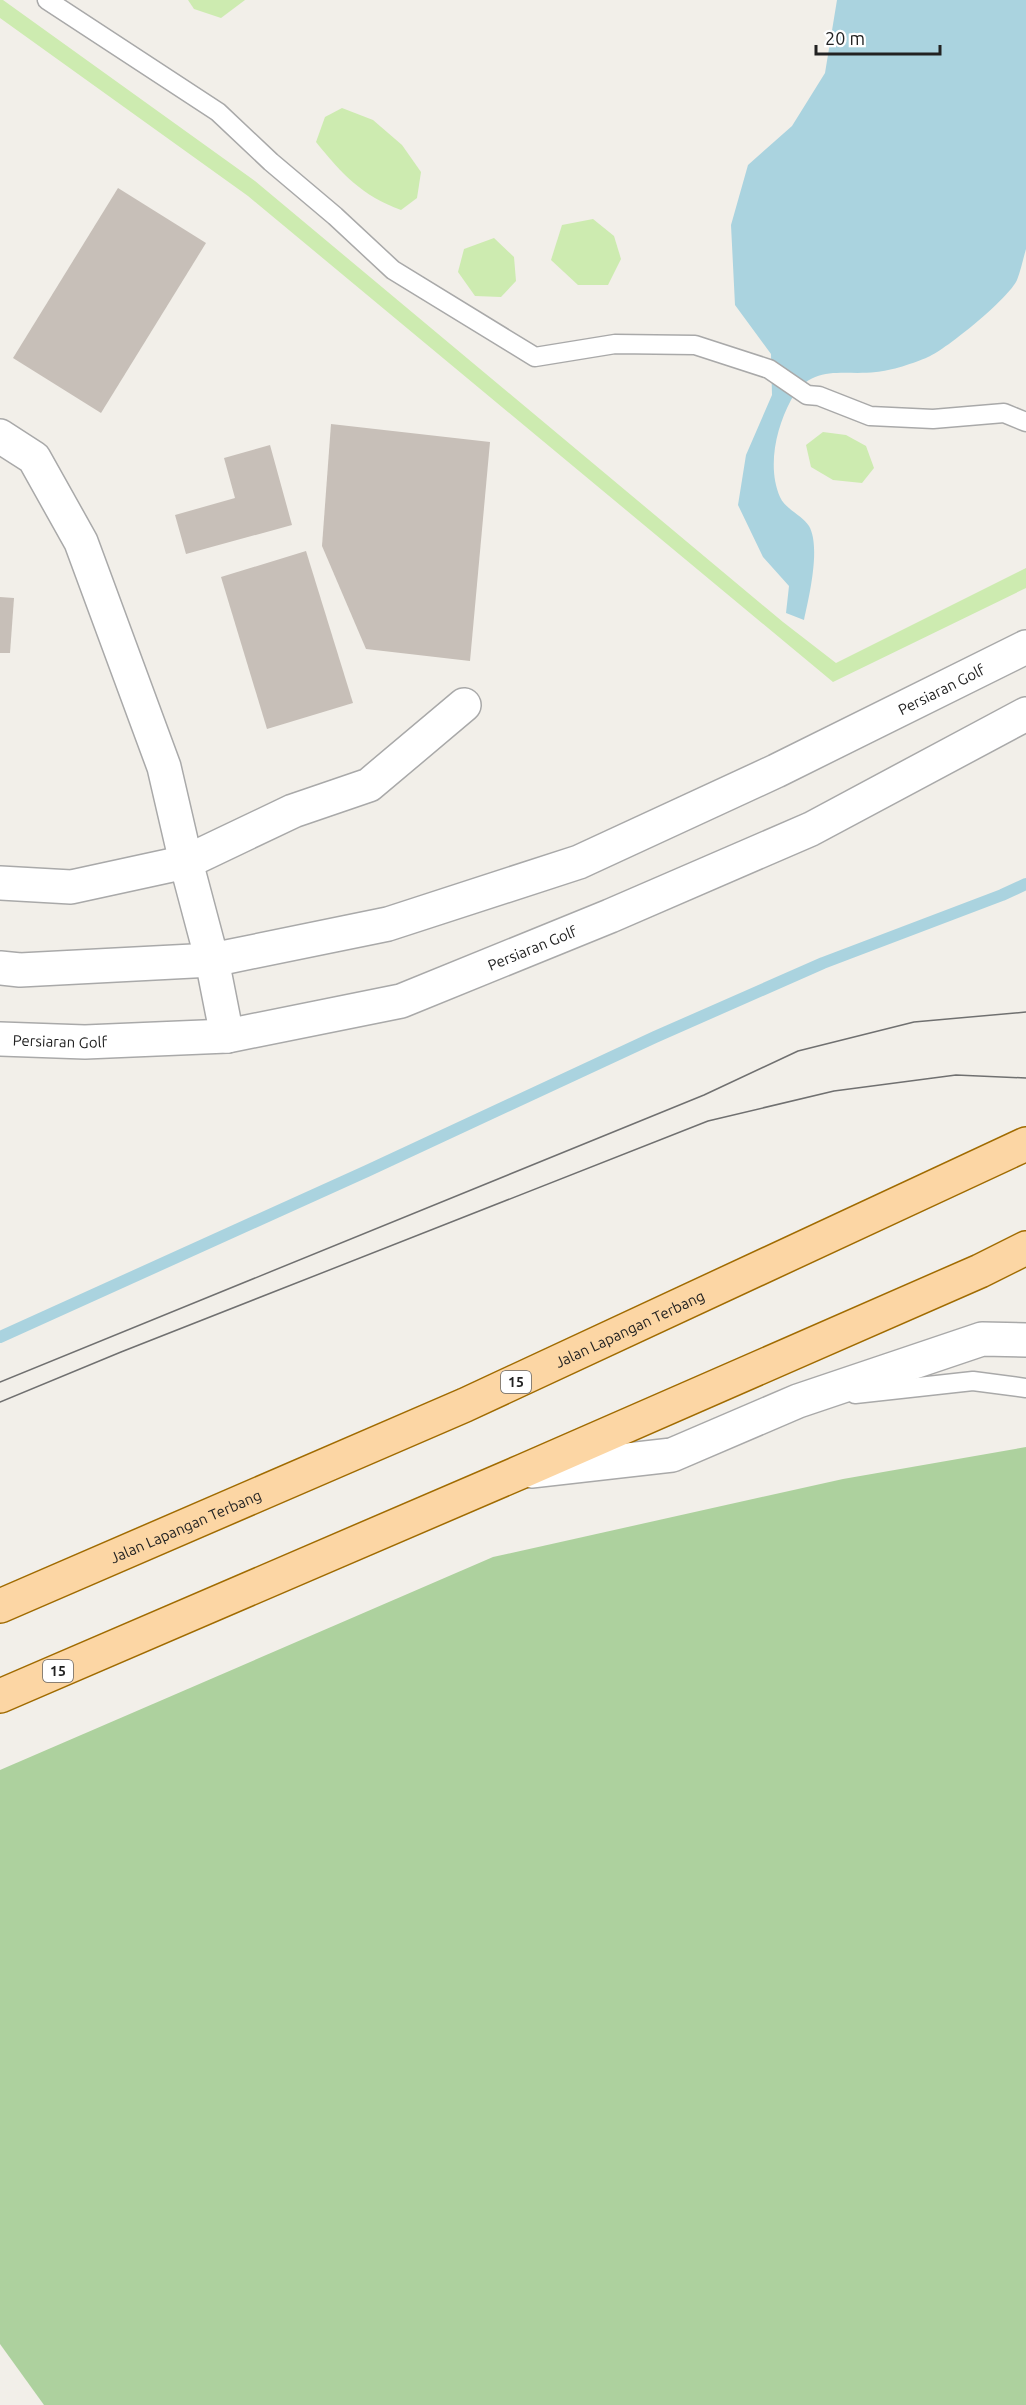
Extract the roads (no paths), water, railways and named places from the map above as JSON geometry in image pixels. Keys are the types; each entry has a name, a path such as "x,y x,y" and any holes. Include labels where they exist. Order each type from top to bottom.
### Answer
{"main road":[{"name":"Jalan Lapangan Terbang","path":"0,1606 465,1405 1026,1144"},
{"name":"15","path":"0,1696 523,1472 980,1271 1026,1248"}],"street":[{"path":"0,436 34,458 81,542 164,767 212,960 227,1036"},
{"name":"Persiaran Golf","path":"0,968 21,970 212,960 388,924 579,862 776,771 1026,647"},
{"path":"0,883 71,887 186,862 293,812 369,785 464,705"},
{"name":"Persiaran Golf","path":"0,1040 85,1042 227,1036 401,1001 610,916 812,829 1026,714"},
{"path":"523,1472 672,1455 798,1401 982,1339 1026,1340"}],"lane":[{"path":"47,0 218,112 393,270 535,357 615,344 695,345 769,369 807,395 819,396 870,416 933,419 1004,413 1026,422"},
{"path":"798,1401 973,1381 1026,1388"}],"water":[{"path":"837,0 1026,0 1026,249 1017,280 1012,288 977,322 937,352 916,362 888,370 818,376 799,388 791,400 778,435 774,473 782,501 806,522 812,535 813,572 804,620 786,613 789,586 763,557 738,505 746,455 772,395 771,354 735,305 731,225 748,165 792,126 825,73"}],"waterway":[{"path":"0,1337 367,1171 655,1037 823,963 1026,884"}],"tram line":[{"path":"0,1382 704,1095 798,1051 914,1022 1026,1012"},
{"path":"0,1402 121,1352 708,1121 834,1091 956,1075 1026,1078"}]}
